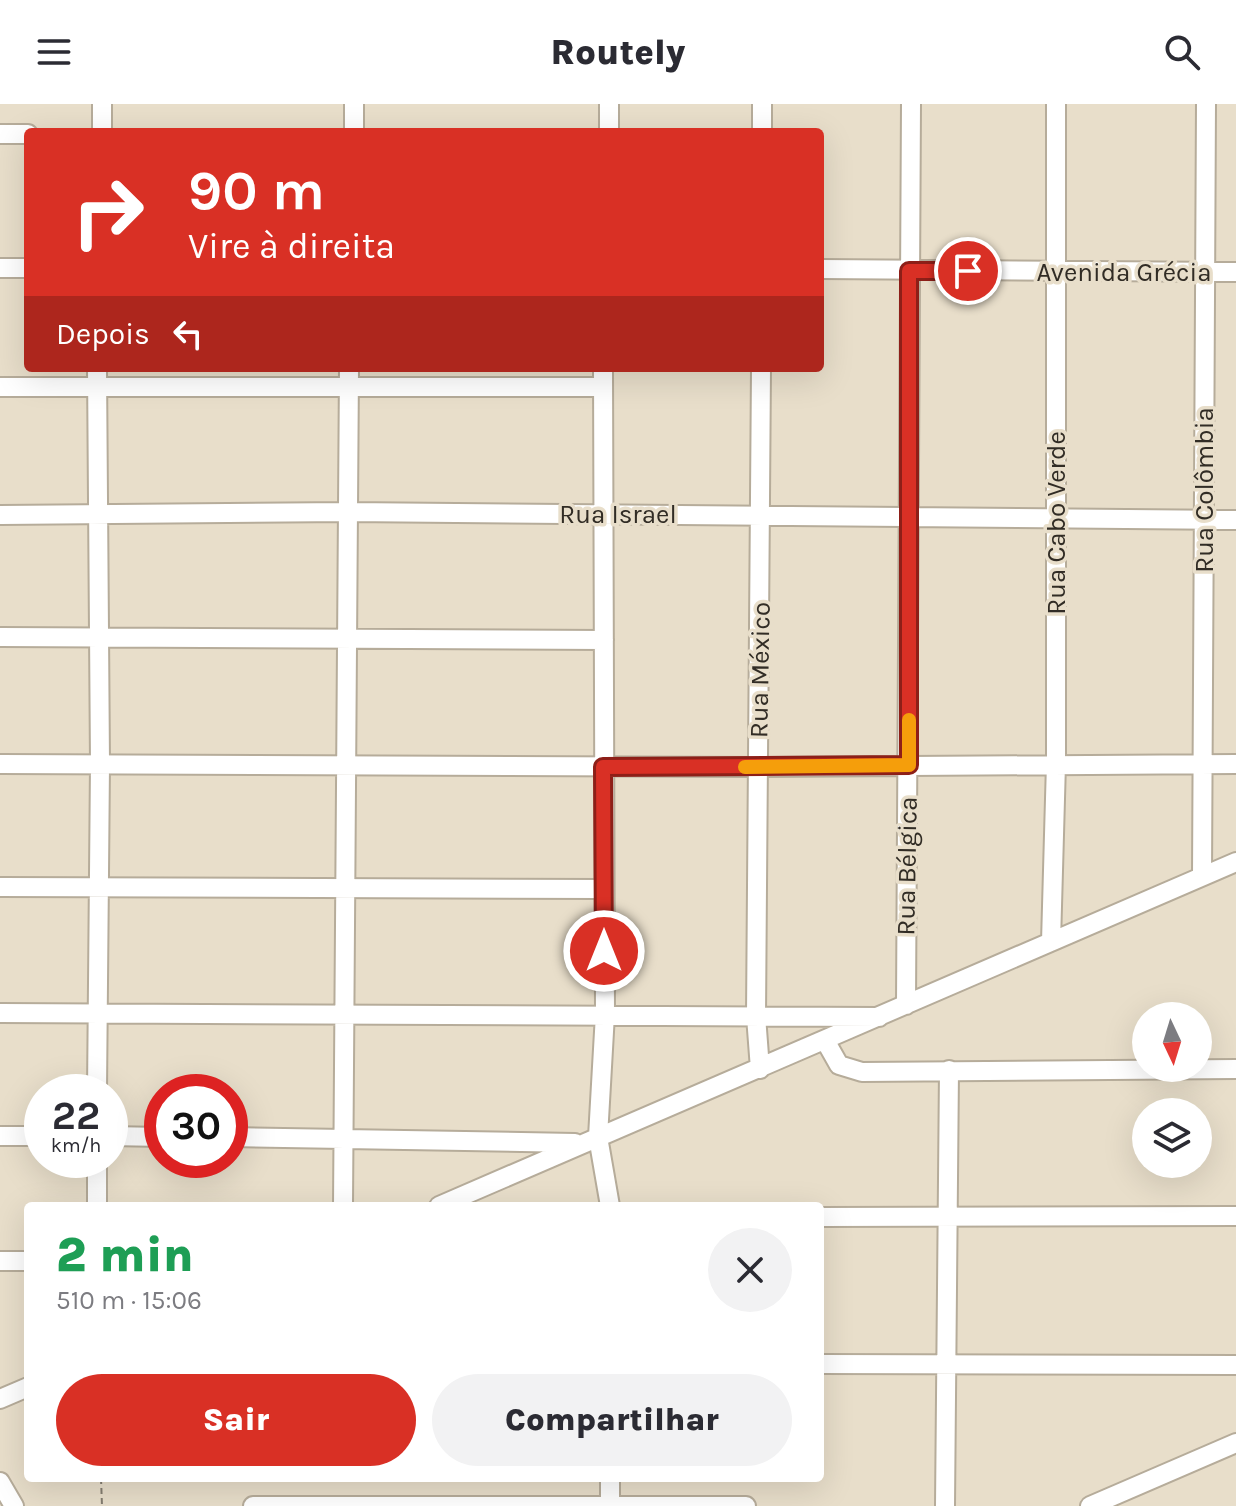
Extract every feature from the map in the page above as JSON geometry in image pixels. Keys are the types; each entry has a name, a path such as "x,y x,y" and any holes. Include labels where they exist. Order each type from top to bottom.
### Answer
{"street":[{"path":"102,104 102,128"},
{"path":"354,104 354,128"},
{"path":"609,104 609,128"},
{"path":"762,104 762,128"},
{"name":"Rua Bélgica","path":"906,1005 911,104"},
{"name":"Rua Cabo Verde","path":"1051,942 1056,763 1056,104"},
{"name":"Rua Colômbia","path":"1202,876 1200,763 1206,104"},
{"path":"0,134 24,134"},
{"path":"0,268 24,268"},
{"name":"Avenida Grécia","path":"824,269 1236,272"},
{"path":"343,1202 349,372"},
{"path":"603,372 606,514 603,767 605,1014 591,1140 609,1202"},
{"name":"Rua México","path":"760,1069 756,1016 761,372"},
{"path":"96,377 100,764 97,1074"},
{"path":"0,387 96,377 348,388 603,387"},
{"name":"Rua Israel","path":"0,515 348,512 1236,520"},
{"path":"0,637 604,640"},
{"path":"0,764 759,767 1236,764"},
{"path":"448,1202 826,1042 1236,862"},
{"path":"0,887 604,889"},
{"path":"0,1013 879,1017"},
{"path":"826,1042 839,1065 848,1070 1236,1069"},
{"path":"945,1506 949,1070"},
{"path":"0,1136 24,1136"},
{"path":"248,1137 591,1140"},
{"path":"97,1178 97,1202"},
{"path":"824,1217 1236,1216"},
{"path":"0,1261 24,1261"},
{"path":"824,1364 1236,1365"},
{"path":"0,1388 24,1388"},
{"path":"0,1399 24,1388"},
{"path":"1090,1506 1236,1443"},
{"path":"610,1482 610,1505"},
{"path":"253,1506 746,1506"}],"path":[{"path":"101,1482 102,1506"}],"slow traffic":[{"path":"745,767 909,765 909,720"}],"route":[{"path":"604,951 603,767 909,765 909,271 968,271"}]}
